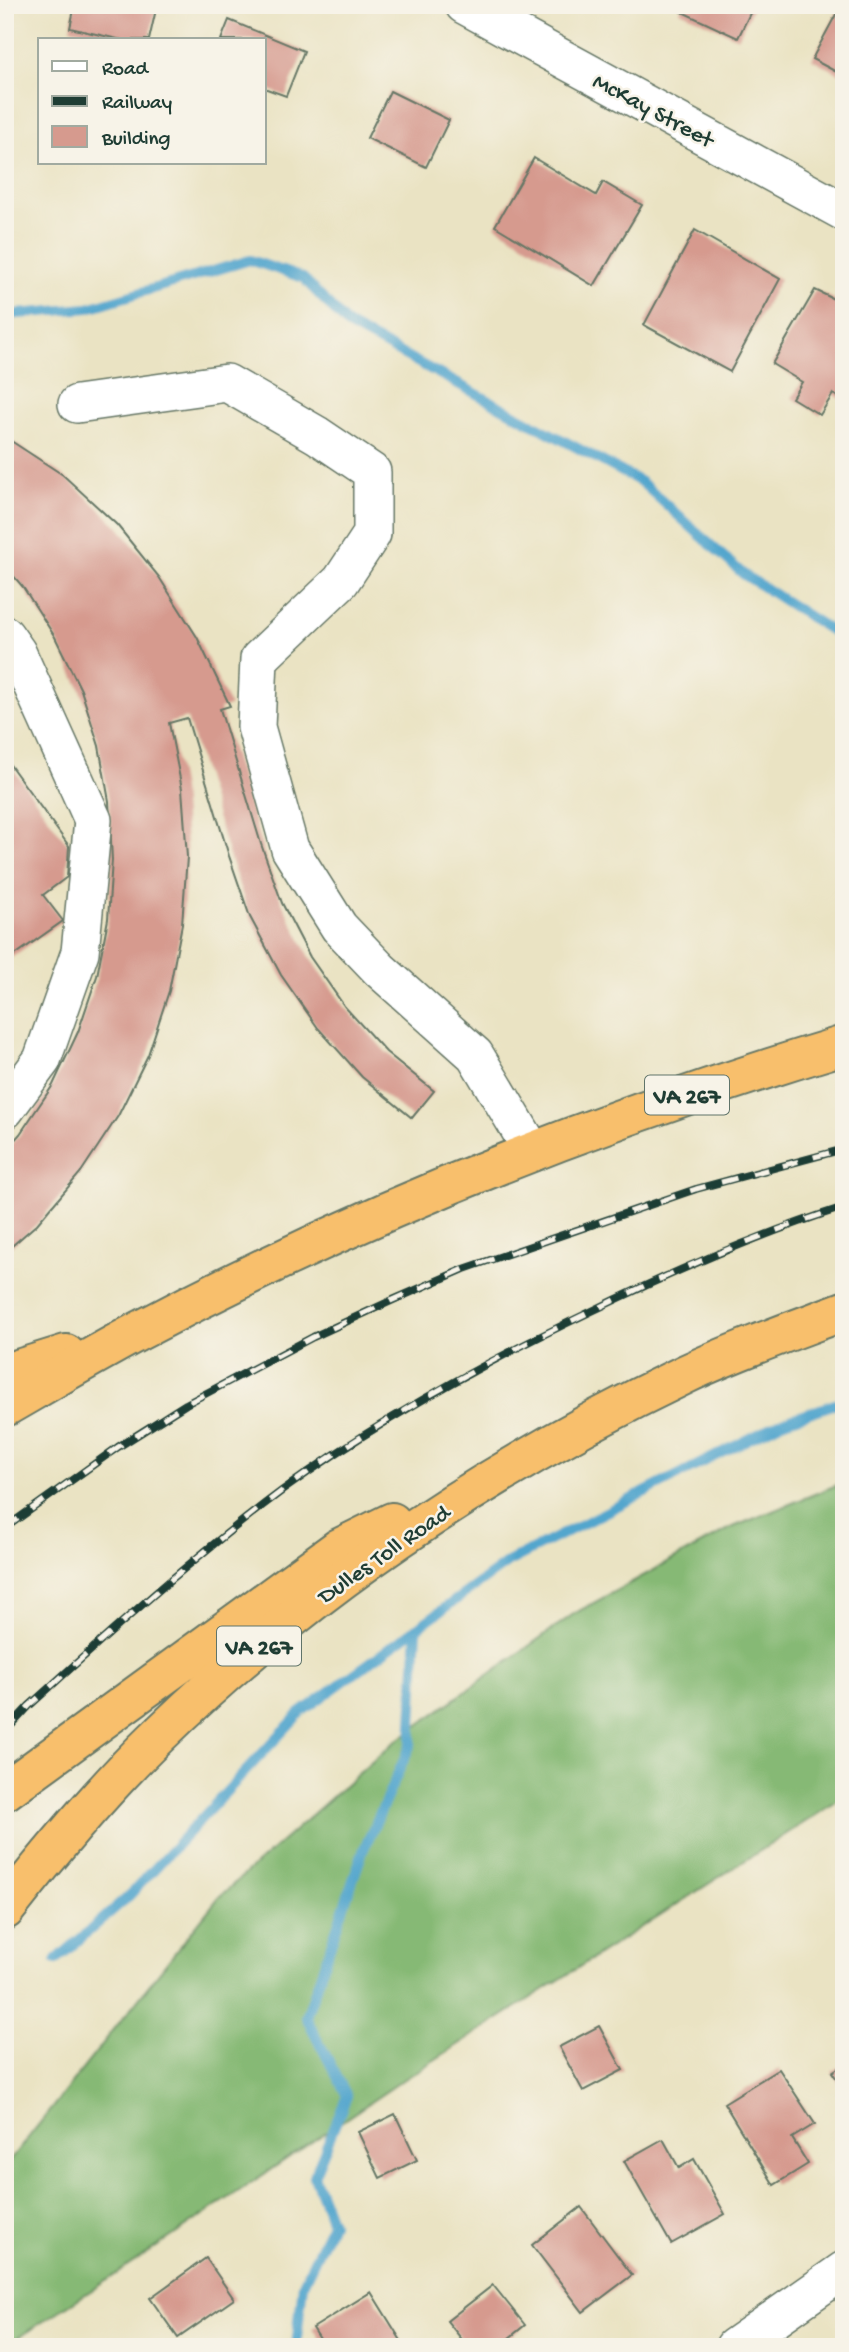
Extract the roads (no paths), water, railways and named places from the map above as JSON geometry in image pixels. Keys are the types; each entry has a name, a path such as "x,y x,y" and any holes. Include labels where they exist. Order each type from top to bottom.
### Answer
{"highway":[{"name":"VA 267","path":"5,1407 202,1299 448,1185 731,1080 844,1045"},
{"name":"Dulles Toll Road","path":"5,1910 66,1834 160,1734 272,1634 341,1581 485,1482 560,1438 739,1351 844,1311"},
{"path":"5,1373 138,1332"},
{"path":"5,1791 340,1548 560,1438"}],"street":[{"name":"McKay Street","path":"464,5 844,212"},
{"path":"77,404 227,383 317,435 372,471 372,534 341,581 259,659 256,726 290,849 339,927 380,970 475,1055 533,1152"},
{"path":"5,635 17,652 93,820 80,952 42,1060 5,1110"},
{"path":"734,2347 844,2270"}],"waterway":[{"path":"5,315 88,308 250,260 303,278 348,325 641,482 743,574 844,639"},
{"path":"56,1960 129,1896 300,1713 508,1562 782,1422 844,1401"},
{"path":"296,2347 303,2284 332,2223 314,2176 347,2096 306,2017 363,1851 411,1744 417,1628"}],"railway":[{"path":"5,1528 118,1447 186,1404 313,1337 393,1300 464,1269 696,1189 844,1149"},
{"path":"5,1732 29,1706 122,1622 250,1515 319,1464 394,1416 471,1372 621,1297 747,1242 844,1207"}]}
